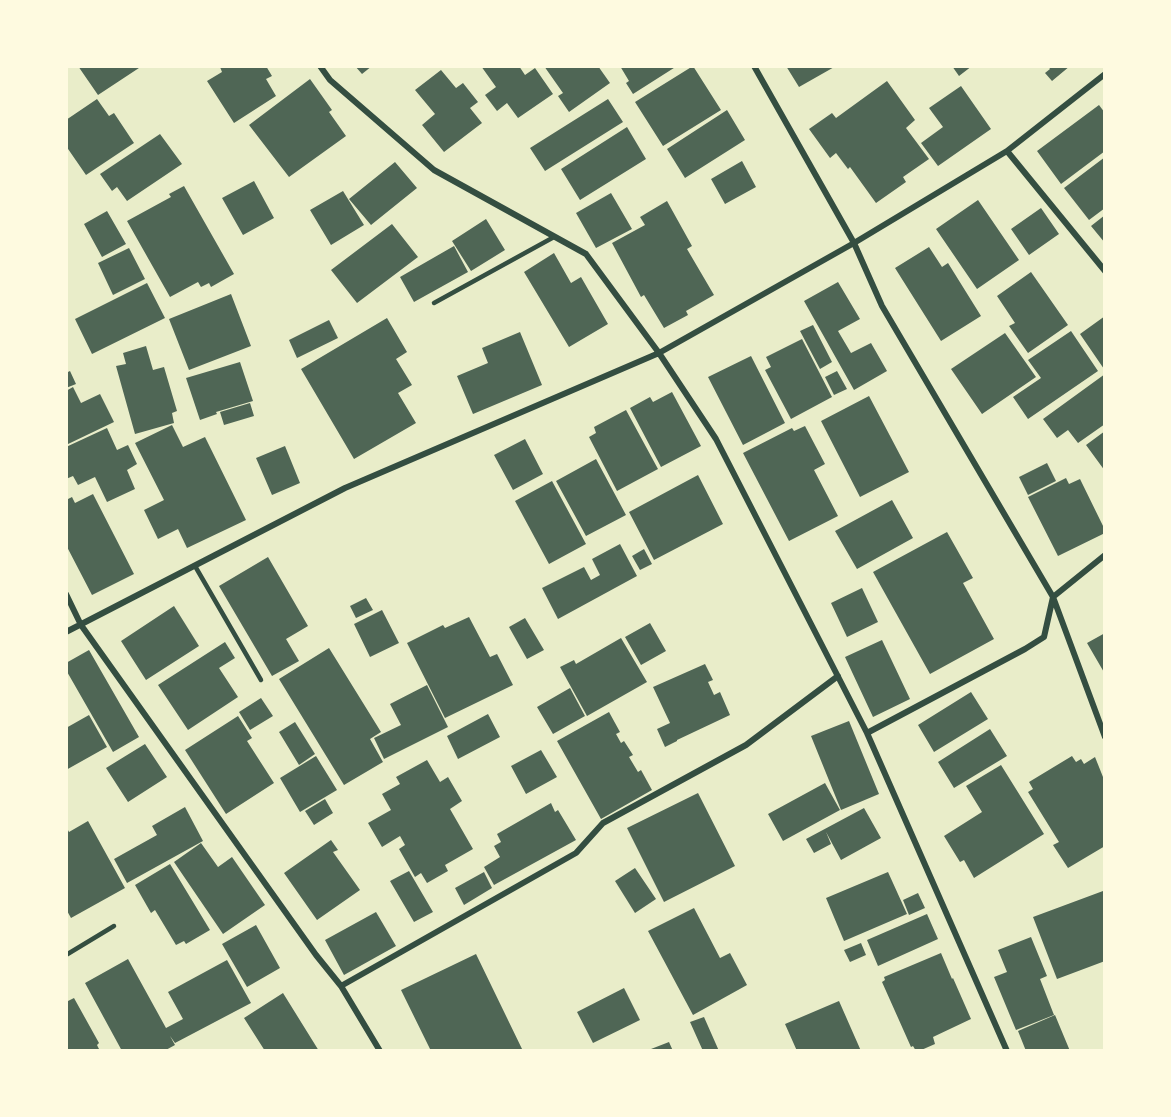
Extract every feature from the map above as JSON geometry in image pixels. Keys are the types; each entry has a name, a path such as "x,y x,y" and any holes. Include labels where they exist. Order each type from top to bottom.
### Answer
{"street":[{"path":"320,66 330,80 434,170 586,254 659,353 716,439 867,733 1007,1051"},
{"path":"754,66 854,243 882,306 1053,597 1105,737"},
{"path":"66,633 345,488 659,353 854,243 1007,151 1105,74"},
{"path":"1007,151 1105,271"},
{"path":"867,733 1044,637 1053,597 1105,555"},
{"path":"66,594 81,625 316,955 341,986 380,1051"},
{"path":"341,986 576,853 603,823 746,745 837,676"}],"lane":[{"path":"434,303 554,237"},
{"path":"195,566 261,680"},
{"path":"66,955 114,926"}],"building":[{"path":"78,66 142,66 98,95"},
{"path":"221,66 266,66 272,76 266,79 276,96 234,123 207,81 222,72"},
{"path":"355,66 372,66 362,74"},
{"path":"481,66 519,66 525,75 535,68 553,94 518,118 507,103 497,111 485,95 496,87"},
{"path":"544,66 581,66 583,68 598,66 610,83 569,112 558,96 563,93"},
{"path":"620,66 677,66 633,94 626,83 629,81"},
{"path":"693,66 721,110 663,146 635,102"},
{"path":"786,66 836,66 799,87"},
{"path":"952,66 972,66 959,76"},
{"path":"1048,66 1070,66 1052,81 1045,73 1050,69"},
{"path":"441,70 456,88 463,83 478,102 470,108 482,123 444,152 422,125 435,114 415,90"},
{"path":"310,79 332,110 329,112 346,136 289,177 249,125"},
{"path":"887,81 915,120 906,128 929,159 903,177 906,182 876,203 850,167 848,169 836,153 830,158 809,129 832,113 836,118"},
{"path":"961,86 991,129 938,166 921,143 943,127 929,108"},
{"path":"97,99 109,116 114,113 134,143 86,175 66,146 66,120"},
{"path":"608,99 623,122 545,171 530,148"},
{"path":"1099,105 1105,113 1105,151 1061,184 1037,151"},
{"path":"727,110 745,140 685,178 667,149"},
{"path":"627,127 646,159 580,200 561,169"},
{"path":"160,134 182,164 127,201 117,187 112,191 100,174"},
{"path":"1105,157 1105,208 1089,220 1064,188"},
{"path":"742,161 756,187 725,204 711,179"},
{"path":"395,162 417,188 371,225 349,199"},
{"path":"254,181 274,218 243,235 222,198"},
{"path":"184,186 234,274 211,287 209,283 201,287 198,282 170,297 127,221 171,197 169,194"},
{"path":"343,191 364,225 331,245 310,210"},
{"path":"611,193 632,229 596,248 576,213"},
{"path":"978,200 1019,260 977,289 936,229"},
{"path":"667,201 692,246 687,249 714,295 686,311 688,315 664,328 644,295 641,297 612,243 645,225 640,217"},
{"path":"1041,208 1059,234 1029,255 1011,229"},
{"path":"107,211 126,244 102,257 84,224"},
{"path":"1105,215 1105,243 1091,226"},
{"path":"486,219 505,250 471,271 452,241"},
{"path":"392,224 418,257 357,303 331,270"},
{"path":"454,246 468,272 414,302 400,277"},
{"path":"929,247 942,267 948,263 981,316 941,341 895,268"},
{"path":"129,248 145,279 113,295 98,263"},
{"path":"554,253 571,283 581,277 608,324 569,347 524,272"},
{"path":"1031,272 1068,325 1028,353 1009,326 1015,323 997,296"},
{"path":"838,282 860,319 838,331 851,353 871,343 887,371 854,390 804,301"},
{"path":"147,283 165,318 92,354 75,319"},
{"path":"231,294 251,346 189,370 169,319"},
{"path":"1105,316 1105,368 1104,369 1080,334"},
{"path":"387,318 407,352 396,359 412,385 398,393 416,423 354,459 301,369"},
{"path":"329,320 338,338 297,358 289,340"},
{"path":"813,325 832,362 820,369 800,331"},
{"path":"1071,331 1098,371 1028,419 1013,397 1041,378 1028,360"},
{"path":"520,332 542,385 473,414 457,376 488,363 482,348"},
{"path":"1005,333 1036,377 982,414 951,369"},
{"path":"802,339 832,397 791,419 765,370 771,367 766,357"},
{"path":"146,346 153,370 164,367 177,411 172,413 174,423 135,434 116,366 126,364 123,353"},
{"path":"751,356 785,423 743,445 708,377"},
{"path":"240,362 253,401 216,412 217,414 200,420 186,378"},
{"path":"70,371 76,384 66,388 66,373"},
{"path":"837,371 847,389 834,395 825,377"},
{"path":"1105,374 1105,424 1078,443 1068,430 1057,438 1043,419"},
{"path":"73,387 81,403 100,394 114,422 66,445 66,391"},
{"path":"672,392 701,446 661,467 630,408 650,397 653,402"},
{"path":"869,396 909,472 860,497 821,421"},
{"path":"250,403 254,416 224,425 220,412"},
{"path":"626,410 658,469 617,491 589,437 596,433 594,427"},
{"path":"172,425 183,447 205,437 246,520 187,548 178,529 158,539 144,510 164,500 135,443"},
{"path":"805,426 825,464 814,470 838,516 789,541 743,453 792,428 794,431"},
{"path":"107,428 117,450 128,445 137,464 127,470 135,489 107,502 95,477 78,485 73,476 66,479 66,447"},
{"path":"1105,431 1105,471 1086,445"},
{"path":"525,439 543,474 513,490 494,455"},
{"path":"285,446 300,483 272,495 256,458"},
{"path":"596,459 626,515 586,536 556,481"},
{"path":"1047,463 1056,481 1028,495 1019,477"},
{"path":"698,475 723,524 654,560 629,512"},
{"path":"1066,478 1069,484 1080,479 1105,533 1058,556 1028,497"},
{"path":"552,481 586,544 549,564 515,501"},
{"path":"93,494 134,574 92,595 66,545 66,500 72,497 75,503"},
{"path":"892,500 913,538 857,569 835,531"},
{"path":"947,532 973,578 963,583 994,639 930,674 873,572"},
{"path":"620,544 637,576 558,619 542,588 584,567 591,580 600,575 592,559"},
{"path":"644,549 652,564 640,570 632,556"},
{"path":"268,557 308,626 286,639 299,661 272,676 219,586"},
{"path":"862,588 878,622 847,637 831,603"},
{"path":"366,598 373,610 356,618 350,606"},
{"path":"174,606 199,646 146,680 121,641"},
{"path":"382,610 399,643 370,657 354,624"},
{"path":"469,617 490,657 497,654 513,685 445,718 407,643 443,625 445,628"},
{"path":"525,618 544,650 527,659 509,627"},
{"path":"650,623 666,651 641,665 625,637"},
{"path":"1105,633 1105,674 1087,643"},
{"path":"621,638 647,682 587,716 560,667 574,660 576,664"},
{"path":"882,640 910,699 873,717 845,657"},
{"path":"225,642 235,658 219,668 238,697 188,730 158,685"},
{"path":"329,648 381,732 370,739 383,762 344,785 279,679"},
{"path":"89,650 139,737 113,752 66,670 66,663"},
{"path":"705,664 713,680 708,682 714,695 720,692 730,715 665,747 657,729 670,723 653,687"},
{"path":"427,685 448,727 384,759 374,738 401,725 390,704"},
{"path":"570,688 585,716 553,734 537,707"},
{"path":"971,692 988,719 934,752 918,725"},
{"path":"261,698 273,716 250,730 239,712"},
{"path":"609,712 620,732 616,734 621,743 624,741 633,755 629,757 638,772 641,770 652,790 601,819 557,741"},
{"path":"488,714 500,737 458,759 447,736"},
{"path":"89,715 107,747 66,770 66,728"},
{"path":"238,716 252,738 247,741 274,783 226,814 185,750"},
{"path":"849,721 879,794 841,810 811,736"},
{"path":"295,722 315,754 299,765 279,732"},
{"path":"990,729 1007,756 954,788 938,762"},
{"path":"145,744 167,777 128,802 106,768"},
{"path":"541,750 557,777 526,794 511,766"},
{"path":"316,756 337,790 300,812 280,778"},
{"path":"1072,756 1076,762 1081,759 1084,764 1095,757 1105,782 1105,846 1068,868 1053,845 1059,842 1028,792 1033,789 1029,782"},
{"path":"427,760 440,782 448,777 462,801 450,809 473,849 445,865 448,871 427,883 421,873 415,877 399,849 405,845 400,836 382,847 368,823 391,810 382,794 400,784 396,777"},
{"path":"1001,765 1044,834 974,878 964,860 960,862 944,836 982,812 966,786"},
{"path":"825,783 840,810 783,841 768,814"},
{"path":"698,793 735,866 664,902 627,828"},
{"path":"325,799 333,813 314,825 305,811"},
{"path":"551,803 555,812 558,810 576,840 494,885 484,867 500,857 494,846 501,842 497,834"},
{"path":"185,807 203,841 127,883 114,859 157,835 152,826"},
{"path":"864,808 881,838 841,860 826,832 831,844 814,853 806,839"},
{"path":"88,821 125,888 71,918 66,909 66,826 69,832"},
{"path":"331,840 338,850 333,852 360,890 317,920 284,873"},
{"path":"201,843 218,867 232,857 265,905 223,934 174,862"},
{"path":"170,864 210,930 186,944 184,941 176,945 155,910 151,913 135,885"},
{"path":"635,868 656,899 635,913 615,881"},
{"path":"409,871 433,912 414,922 390,881"},
{"path":"484,872 492,888 464,905 455,888"},
{"path":"888,872 907,914 844,941 826,898"},
{"path":"1103,891 1105,897 1105,961 1057,979 1033,917"},
{"path":"918,893 925,908 909,915 903,900"},
{"path":"694,908 720,958 730,953 747,985 693,1015 648,931"},
{"path":"376,912 396,946 344,975 325,940"},
{"path":"927,914 938,939 878,966 867,940"},
{"path":"256,925 280,968 247,987 222,944"},
{"path":"1031,937 1047,976 1040,979 1054,1015 1016,1030 994,977 1007,972 998,950"},
{"path":"861,943 866,955 850,962 844,950"},
{"path":"941,953 971,1019 933,1037 935,1044 916,1051 913,1046 911,1047 882,982 885,980 884,977"},
{"path":"476,954 523,1051 431,1051 401,990"},
{"path":"128,959 166,1028 183,1019 168,992 227,960 251,1003 175,1043 170,1036 175,1045 164,1051 122,1051 85,983"},
{"path":"624,988 640,1020 593,1043 577,1012"},
{"path":"283,993 319,1051 265,1051 244,1018"},
{"path":"74,998 99,1043 97,1045 100,1051 66,1051 66,1002"},
{"path":"839,1001 861,1051 797,1051 785,1024"},
{"path":"1055,1015 1070,1051 1026,1051 1018,1031"},
{"path":"704,1017 719,1051 703,1051 690,1022"},
{"path":"669,1042 673,1051 652,1051 651,1049"}]}
